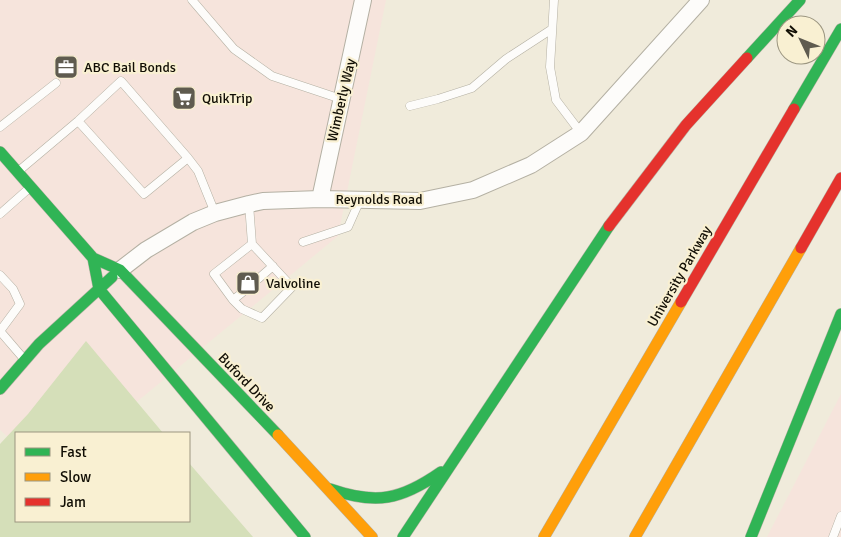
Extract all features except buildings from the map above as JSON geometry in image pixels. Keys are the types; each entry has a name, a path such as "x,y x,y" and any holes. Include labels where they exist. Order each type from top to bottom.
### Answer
{"main road":[{"path":"403,537 622,206 653,164 686,124 800,0"},
{"name":"University Parkway","path":"544,537 841,29"},
{"name":"Buford Drive","path":"0,152 93,258 120,270 330,490 372,537"},
{"path":"635,537 841,178"},
{"path":"93,258 99,288 199,412 305,537"},
{"path":"0,389 24,359 120,270"},
{"path":"752,537 841,314"},
{"path":"330,490 360,499 390,499 427,483 451,466"}],"street":[{"name":"Wimberly Way","path":"320,200 363,0"},
{"name":"Reynolds Road","path":"120,270 139,254 172,233 215,213 249,204 263,201 320,200 420,201 473,190 531,165 581,133 701,0"}],"lane":[{"path":"192,0 234,49 272,76 341,99"},
{"path":"554,0 550,67 556,100 581,133"},
{"path":"410,106 472,88 506,59 552,29"},
{"path":"17,172 78,121 121,81 198,171 215,213"},
{"path":"0,127 56,83"},
{"path":"78,121 144,194 188,158"},
{"path":"0,214 30,187"},
{"path":"303,242 348,227 360,200"},
{"path":"249,204 252,244 292,287 262,318 242,309 214,274 252,244"},
{"path":"258,279 273,266"},
{"path":"0,276 13,289 20,304 0,331 24,359"},
{"path":"233,300 243,292"},
{"path":"833,537 841,516"}],"shaded area":[{"path":"0,0 386,0 338,236 100,432 15,432 15,443 0,430"},
{"path":"841,394 841,537 767,537"}],"green space":[{"path":"86,341 162,432 15,432 15,522 190,522 190,464 253,537 0,537 0,444 28,414"}],"traffic: fast":[{"path":"747,58 800,0"},
{"path":"794,109 841,29"},
{"path":"0,152 93,258 120,270 278,435"},
{"path":"403,537 609,226"},
{"path":"93,258 99,289 305,537"},
{"path":"0,389 39,344 112,277"},
{"path":"751,537 841,314"},
{"path":"330,489 361,497 388,497 413,489 441,472"}],"traffic: slow":[{"path":"635,537 801,248"},
{"path":"544,537 681,302"},
{"path":"278,435 372,537"}],"traffic: jam":[{"path":"609,226 686,125 747,58"},
{"path":"681,302 794,109"},
{"path":"801,248 841,178"}],"place":[{"name":"ABC Bail Bonds","path":"66,67"},
{"name":"QuikTrip","path":"184,98"},
{"name":"Valvoline","path":"248,283"}]}
